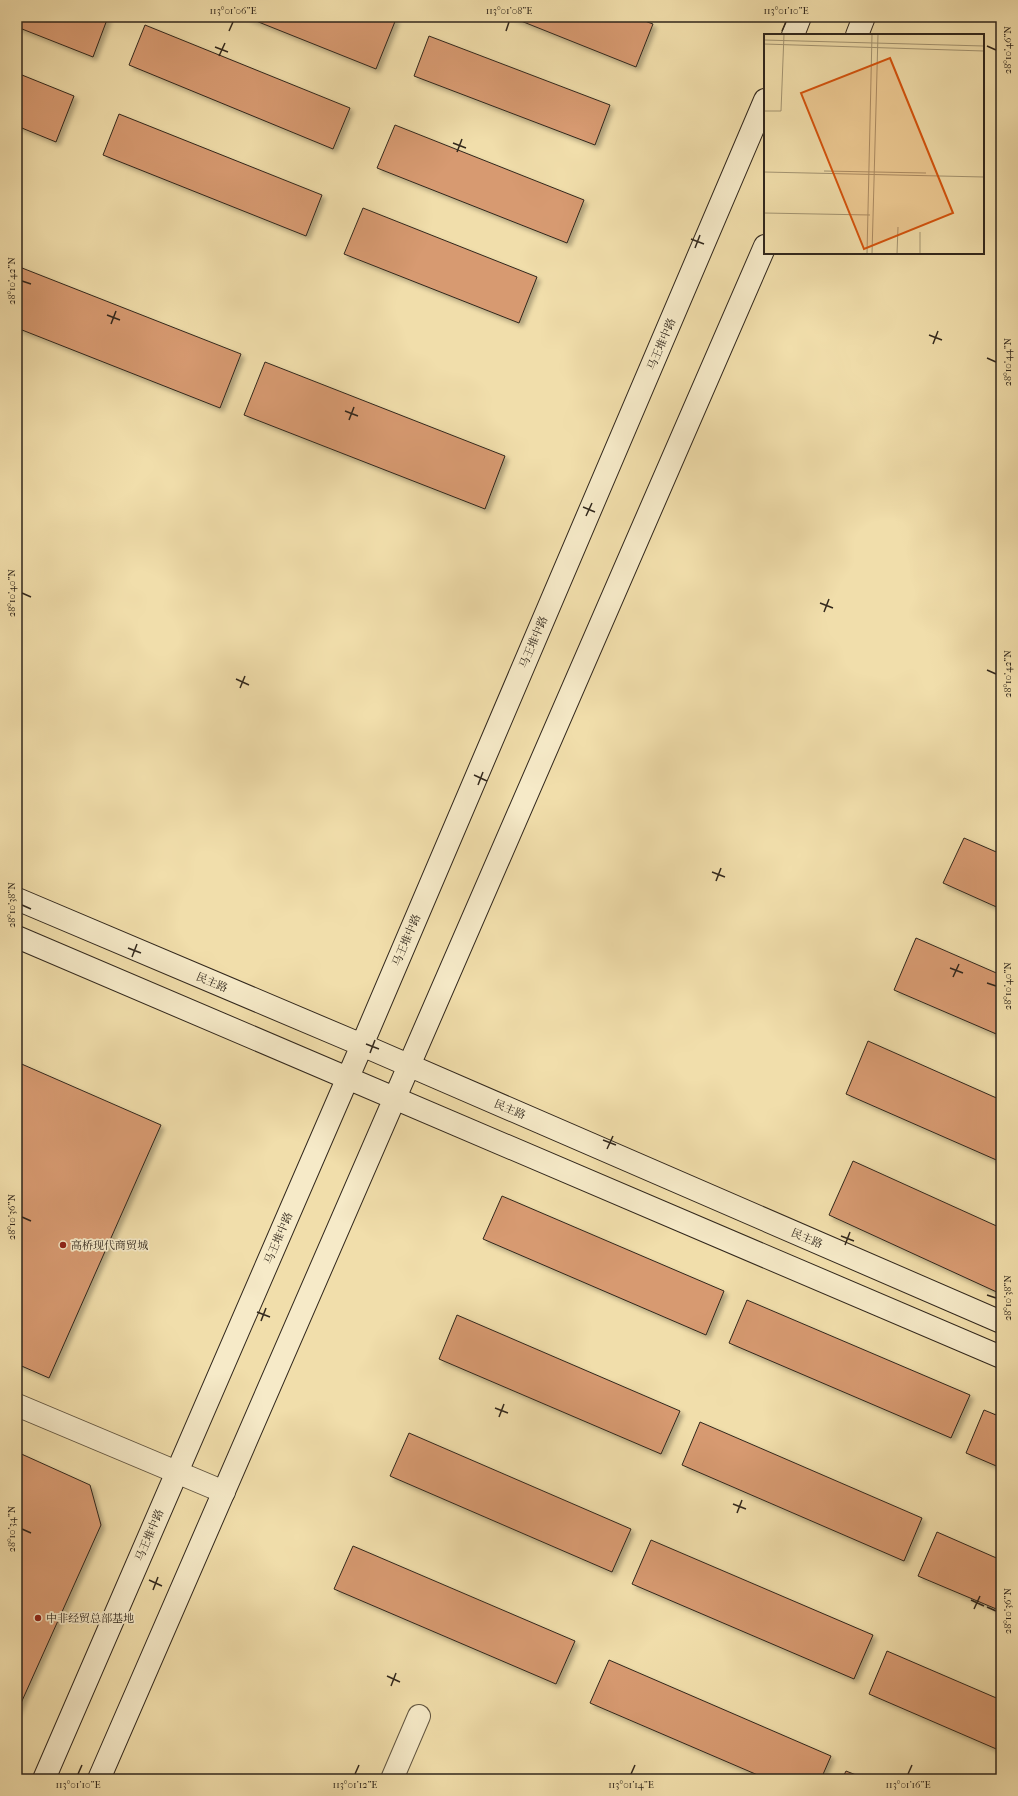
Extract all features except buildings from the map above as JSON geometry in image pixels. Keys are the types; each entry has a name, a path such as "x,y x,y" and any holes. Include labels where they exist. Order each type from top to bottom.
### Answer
{"main road":[{"path":"793,34 800,17"},
{"path":"857,34 864,17"},
{"name":"马王堆中路","path":"44,1779 362,1045 764,102"},
{"path":"99,1779 764,248"},
{"name":"民主路","path":"17,900 362,1045 1001,1322"},
{"path":"17,937 1001,1357"},
{"path":"17,1405 224,1492"},
{"path":"392,1779 419,1716"}],"place":[{"name":"高桥现代商贸城","path":"63,1245"},
{"name":"中非经贸总部基地","path":"38,1618"}]}
